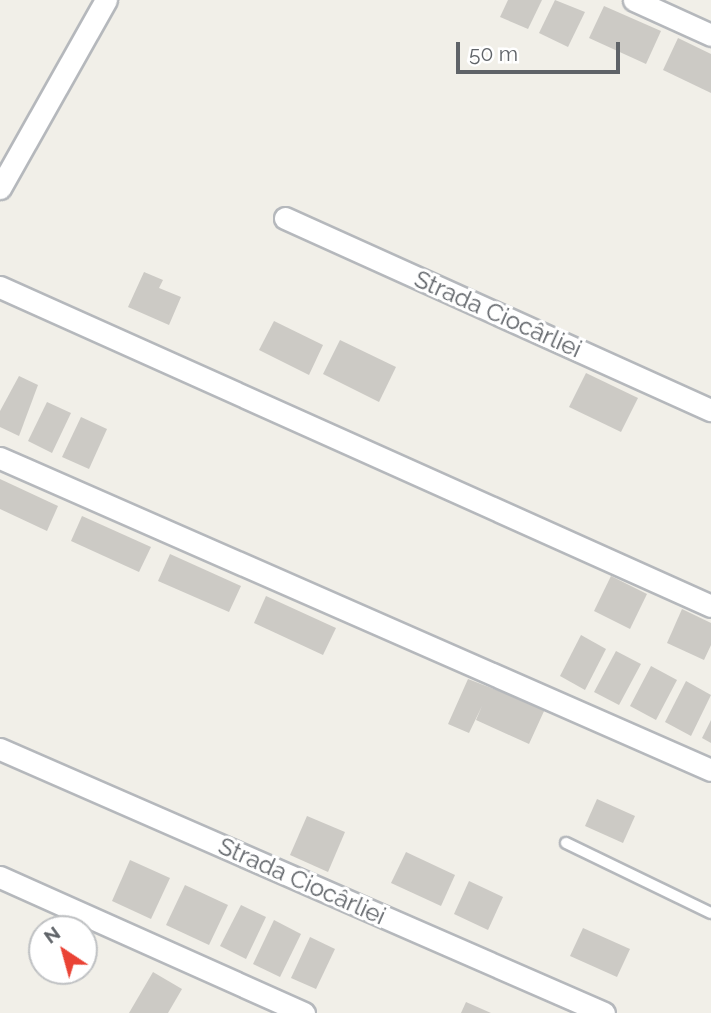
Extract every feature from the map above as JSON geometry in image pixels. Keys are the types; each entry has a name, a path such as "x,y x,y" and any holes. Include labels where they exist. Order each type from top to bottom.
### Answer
{"street":[{"path":"0,188 106,0"},
{"path":"634,0 711,35"},
{"name":"Strada Ciocârliei","path":"285,218 711,410"},
{"path":"0,287 711,606"},
{"path":"0,458 711,771"},
{"name":"Strada Ciocârliei","path":"0,749 604,1013"},
{"path":"0,877 304,1013"}],"lane":[{"path":"566,844 711,913"}],"building":[{"path":"508,0 542,0 528,29 500,17"},
{"path":"555,0 585,12 568,47 539,33"},
{"path":"604,6 661,31 646,64 589,38"},
{"path":"678,38 711,54 711,93 663,70"},
{"path":"144,272 163,280 159,288 181,297 169,325 128,307"},
{"path":"274,321 323,345 309,375 259,350"},
{"path":"340,340 396,367 379,402 323,374"},
{"path":"586,373 638,398 621,432 569,407"},
{"path":"19,376 38,385 19,436 0,427 0,411"},
{"path":"47,402 71,413 52,453 28,441"},
{"path":"81,417 107,429 89,469 62,457"},
{"path":"0,479 58,506 47,531 0,509"},
{"path":"82,516 151,547 139,572 71,541"},
{"path":"170,554 241,586 229,612 158,581"},
{"path":"611,576 647,594 630,629 594,611"},
{"path":"266,596 336,628 323,655 254,623"},
{"path":"682,609 711,623 711,645 704,660 667,643"},
{"path":"581,635 606,649 585,690 560,676"},
{"path":"616,651 641,664 619,705 594,692"},
{"path":"651,666 677,680 656,720 630,706"},
{"path":"468,679 545,709 529,744 476,720 482,706 469,733 448,724"},
{"path":"686,681 711,695 691,736 665,722"},
{"path":"711,720 711,743 702,738"},
{"path":"597,799 635,816 623,843 585,826"},
{"path":"307,816 345,832 328,872 290,855"},
{"path":"406,852 455,875 441,906 391,883"},
{"path":"130,860 170,878 151,919 112,901"},
{"path":"469,881 503,897 488,930 454,914"},
{"path":"185,885 228,905 209,945 166,925"},
{"path":"241,905 266,917 246,959 220,946"},
{"path":"274,920 301,934 280,977 253,964"},
{"path":"583,928 630,949 617,977 570,956"},
{"path":"310,937 335,949 316,989 291,978"},
{"path":"153,972 182,989 168,1013 129,1013"},
{"path":"466,1002 491,1013 461,1013"}]}
